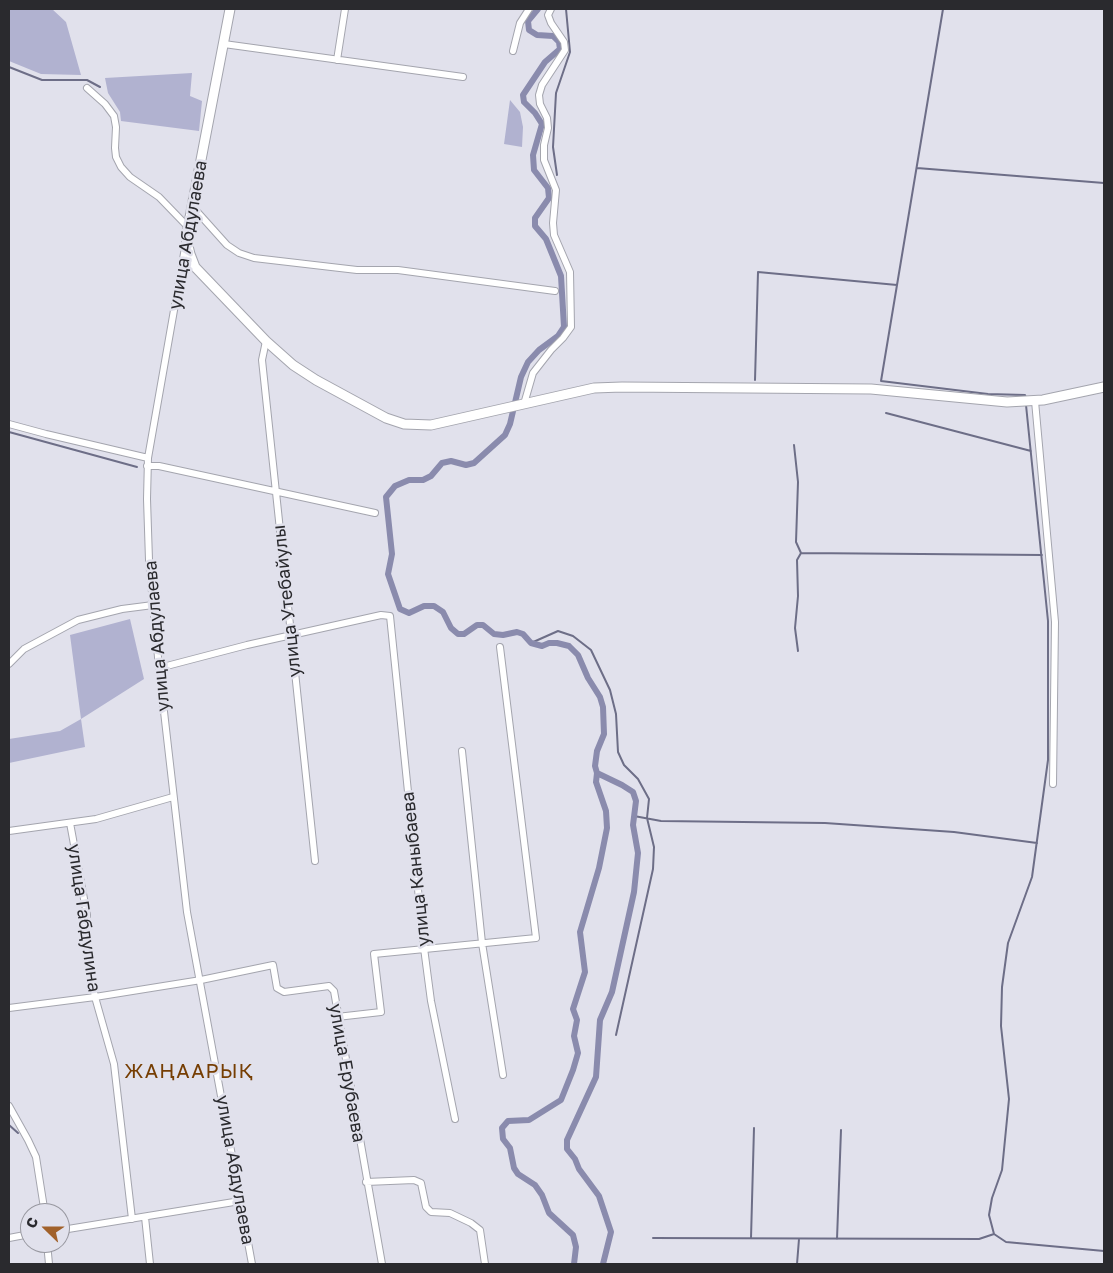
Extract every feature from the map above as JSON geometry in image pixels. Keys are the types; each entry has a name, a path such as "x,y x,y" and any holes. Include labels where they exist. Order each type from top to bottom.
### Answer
{"main road":[{"name":"улица Абдулаева","path":"186,238 230,9"},
{"path":"186,238 195,267 266,341 293,365 316,380 386,418 404,424 431,425 594,388 871,389 948,397 1028,401 1104,386"}],"street":[{"path":"337,60 345,9"},
{"path":"513,51 520,23 529,9"},
{"path":"517,405 532,373 571,327 570,272 554,235 553,223 556,190 544,160 544,145 548,128 547,118 540,104 539,95 542,84 565,50 564,42 548,15 551,9"},
{"path":"224,44 464,77"},
{"path":"87,88 105,104 114,116 116,157 121,166 130,177 159,197 188,227"},
{"path":"192,206 227,245 238,253 254,258 357,270 398,270 555,291"},
{"name":"улица Абдулаева","path":"186,238 148,458 148,542 159,668 187,912 252,1264"},
{"name":"улица Утебайулы","path":"266,341 262,360 315,861"},
{"path":"1028,401 1054,622 1053,784"},
{"path":"9,424 148,458"},
{"path":"147,466 159,466 375,513"},
{"path":"9,664 24,650 78,620 122,609 153,605"},
{"name":"улица Каныбаева","path":"291,636 381,615 390,616 424,948 431,1001 455,1119"},
{"path":"159,668 247,645 291,636"},
{"path":"337,1017 381,1012 374,954 536,938 500,647"},
{"path":"462,750 482,943 503,1074"},
{"path":"9,831 96,820 173,797"},
{"name":"улица Габдулина","path":"70,823 87,915 84,941 95,997 114,1064 132,1219"},
{"name":"улица Ерубаева","path":"9,1008 95,997 201,980 273,965 277,988 284,992 329,986 334,991 366,1182 382,1264"},
{"path":"9,1106 36,1157 43,1203"},
{"path":"366,1182 414,1180 421,1183 426,1207 431,1212 450,1213 472,1223 480,1230 486,1264"},
{"path":"70,1229 240,1201"},
{"path":"145,1217 150,1264"}],"shaded area":[{"path":"9,9 52,9 66,22 81,75 41,74 9,61"},
{"path":"192,73 190,96 202,101 199,131 121,121 120,112 108,93 105,78"},
{"path":"510,100 520,112 523,127 522,147 504,144"},
{"path":"130,619 144,679 81,719 70,635"},
{"path":"81,719 85,747 9,763 9,739 60,731"}],"waterway":[{"path":"538,9 528,21 529,30 537,35 553,36 559,42 560,49 545,62 523,95 524,102 535,113 542,124 533,155 534,170 548,188 549,198 535,218 535,226 546,239 561,276 564,327 558,336 539,350 528,362 521,377 510,424 505,435 474,463 466,465 451,461 442,463 431,476 423,480 409,480 395,486 386,497 392,554 388,574 400,609 409,613 424,606 434,606 443,612 451,628 458,634 464,634 477,625 483,625 494,634 503,635 517,632 523,634 531,643 542,646 549,643 569,646 578,655 588,678 600,697 603,707 604,734 597,751 595,766 597,773 596,782 606,811 607,828 599,868 580,932 585,972 573,1009 577,1020 574,1036 578,1053 561,1100 529,1120 508,1121 502,1128 503,1139 510,1148 514,1168 518,1174 535,1185 542,1195 549,1213 573,1235 576,1247 574,1264"},
{"path":"557,175 553,147 556,93 570,52 566,9"},
{"path":"943,9 881,381 988,394 1025,395 1026,398"},
{"path":"9,67 42,80 87,80 100,87"},
{"path":"917,168 1104,183"},
{"path":"755,380 758,272 897,285"},
{"path":"1026,405 1048,621 1048,760 1032,877 1008,943 1002,987 1001,1026 1009,1099 1002,1170 992,1198 989,1215 994,1234 1006,1242 1104,1251"},
{"path":"886,413 1031,451"},
{"path":"9,432 137,467"},
{"path":"794,445 798,482 796,542 801,553"},
{"path":"798,651 795,628 798,596 797,560 801,553 1042,555"},
{"path":"531,643 558,631 573,636 591,650 610,690 616,714 618,752 624,765 638,779 649,799 647,818 654,847 653,869 616,1035"},
{"path":"597,773 633,792 636,801 633,825 638,853 634,892 612,992 600,1020 596,1077 567,1140 567,1149 599,1196 611,1232 603,1264"},
{"path":"634,816 661,821 825,823 954,832 1037,843"},
{"path":"9,1125 18,1133"},
{"path":"751,1238 754,1128"},
{"path":"837,1239 841,1130"},
{"path":"653,1238 979,1239 994,1234"},
{"path":"797,1264 799,1239"}],"district":[{"name":"ЖАҢААРЫҚ","path":"189,1072"}]}
